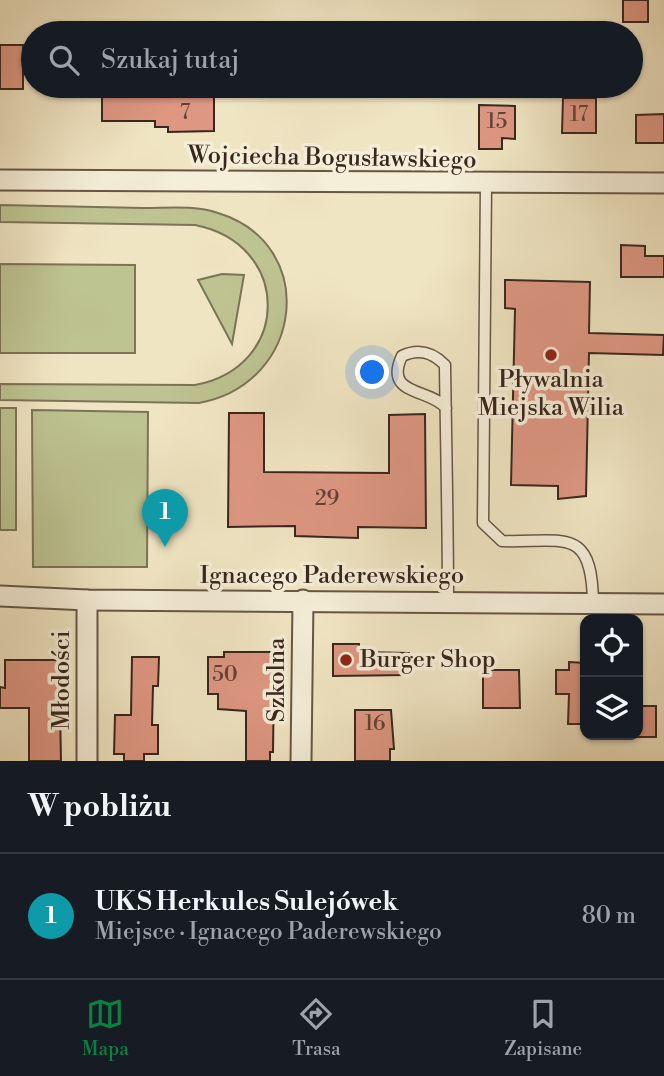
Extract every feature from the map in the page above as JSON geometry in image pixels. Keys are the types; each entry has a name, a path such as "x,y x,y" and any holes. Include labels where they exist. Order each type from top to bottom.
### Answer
{"street":[{"name":"Wojciecha Bogusławskiego","path":"0,180 664,183"},
{"name":"Ignacego Paderewskiego","path":"0,596 87,600 664,604"},
{"name":"Młodości","path":"86,761 87,600"},
{"name":"Szkolna","path":"301,761 303,600"}],"lane":[{"path":"486,184 483,523 502,541 557,540 578,545 589,558 593,572 593,603"},
{"path":"446,408 436,397 413,393 404,387 398,369 402,356 413,350 421,351 435,356 445,365 446,408 448,601"}],"green space":[{"path":"0,205 200,209 218,213 251,229 273,253 284,282 286,312 278,343 261,370 234,391 199,403 0,400 0,384 195,385 227,374 250,355 263,331 268,305 263,279 250,255 227,237 195,225 0,222"},
{"path":"0,264 135,265 135,353 0,353"},
{"path":"222,274 244,275 232,344 198,280"},
{"path":"0,408 16,408 16,530 0,530"},
{"path":"32,410 148,412 147,567 33,567"}],"building":[{"path":"623,0 648,0 648,22 623,21"},
{"path":"0,45 21,45 21,89 0,89"},
{"path":"102,98 214,98 214,131 168,132 168,127 155,127 155,121 102,121"},
{"path":"563,98 596,98 596,133 562,133"},
{"path":"479,105 515,106 515,139 502,138 502,149 479,149"},
{"path":"664,114 664,143 636,143 636,115"},
{"path":"621,245 645,246 645,256 664,256 664,277 621,277"},
{"name":"Pływalnia Miejska Wilia","path":"505,280 590,282 589,333 664,335 663,355 589,353 586,496 558,499 558,486 511,485 515,309 505,308"},
{"path":"229,413 264,413 264,472 389,473 389,415 425,414 426,528 358,527 358,538 295,536 295,526 228,527"},
{"path":"333,644 359,644 359,652 409,653 408,675 333,676"},
{"path":"224,652 272,652 279,658 280,676 274,676 273,752 270,752 270,761 246,761 246,711 218,709 218,694 208,694 208,657 224,657"},
{"path":"132,657 159,657 158,686 153,686 152,725 158,725 158,754 144,754 144,761 124,761 124,754 114,754 115,715 131,715"},
{"path":"5,660 59,660 61,761 29,761 29,708 0,708 0,687 5,688"},
{"path":"569,662 580,663 580,724 568,724 569,694 556,694 556,670 569,670"},
{"path":"483,670 519,670 520,708 483,708"},
{"path":"643,706 656,706 656,737 643,737"},
{"path":"355,710 391,710 394,749 390,749 390,761 355,761"}],"place":[{"name":"Pływalnia Miejska Wilia","path":"551,355"},
{"name":"UKS Herkules Sulejówek","path":"165,547"},
{"name":"Burger Shop","path":"346,660"}]}
